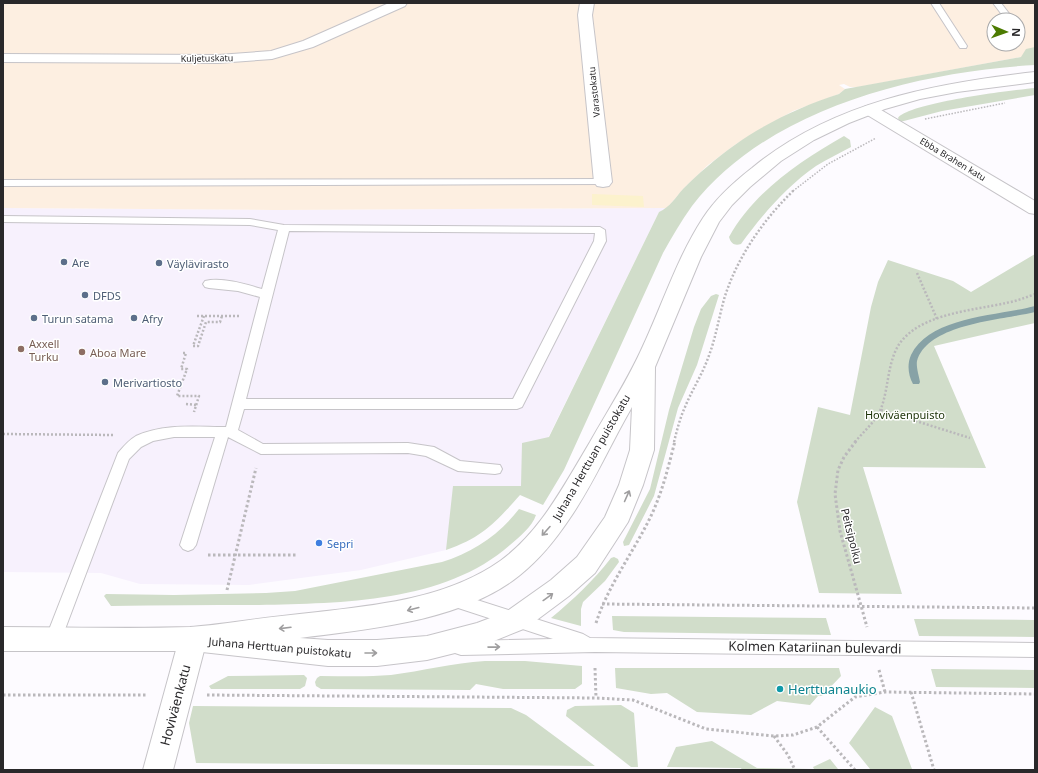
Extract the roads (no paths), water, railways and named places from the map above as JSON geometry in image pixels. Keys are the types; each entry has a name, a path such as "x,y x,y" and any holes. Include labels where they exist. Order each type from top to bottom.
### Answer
{"main road":[{"name":"Kuljetuskatu","path":"3,58 218,59 272,55 308,44 400,3"},
{"name":"Varastokatu","path":"587,3 585,15 603,182"},
{"name":"Juhana Herttuan puistokatu","path":"193,639 397,613 474,590 503,573 531,547 556,520 567,503 645,365 690,259 711,220 722,206 759,170 783,152 818,132 870,110 912,96 947,88 1035,77"},
{"name":"Ebba Brahen katu","path":"870,110 1035,209"},
{"name":"Juhana Herttuan puistokatu","path":"3,639 193,639 328,652 377,653 427,648 478,635 516,620 560,588 586,565 615,522 631,485 642,450 645,365"},
{"name":"Hoviväenkatu","path":"158,770 193,639"}],"lane":[{"path":"935,3 963,46"},
{"path":"997,3 1004,12"},
{"path":"3,183 603,182"},
{"path":"3,218 250,222 284,228 600,230 600,241 517,404 238,404"},
{"path":"188,545 238,404 284,228"},
{"path":"209,284 234,285 266,295"},
{"path":"53,640 123,457 141,441 162,435 227,432 261,449 408,448 429,451 458,466 495,469"},
{"name":"Kolmen Katariinan bulevardi","path":"451,598 594,645"},
{"name":"Kolmen Katariinan bulevardi","path":"427,648 594,645 1035,650"}],"waterway":[{"path":"916,382 913,361 919,347 931,337 947,329 965,323 1035,309"}],"place":[{"name":"Are","path":"64,262"},
{"name":"Väylävirasto","path":"159,263"},
{"name":"DFDS","path":"85,295"},
{"name":"Turun satama","path":"34,318"},
{"name":"Afry","path":"134,318"},
{"name":"Axxell Turku","path":"21,349"},
{"name":"Aboa Mare","path":"82,352"},
{"name":"Merivartiosto","path":"105,382"},
{"name":"Sepri","path":"319,543"},
{"name":"Herttuanaukio","path":"780,689"}],"park label":[{"name":"Hoviväenpuisto","path":"905,414"}]}
